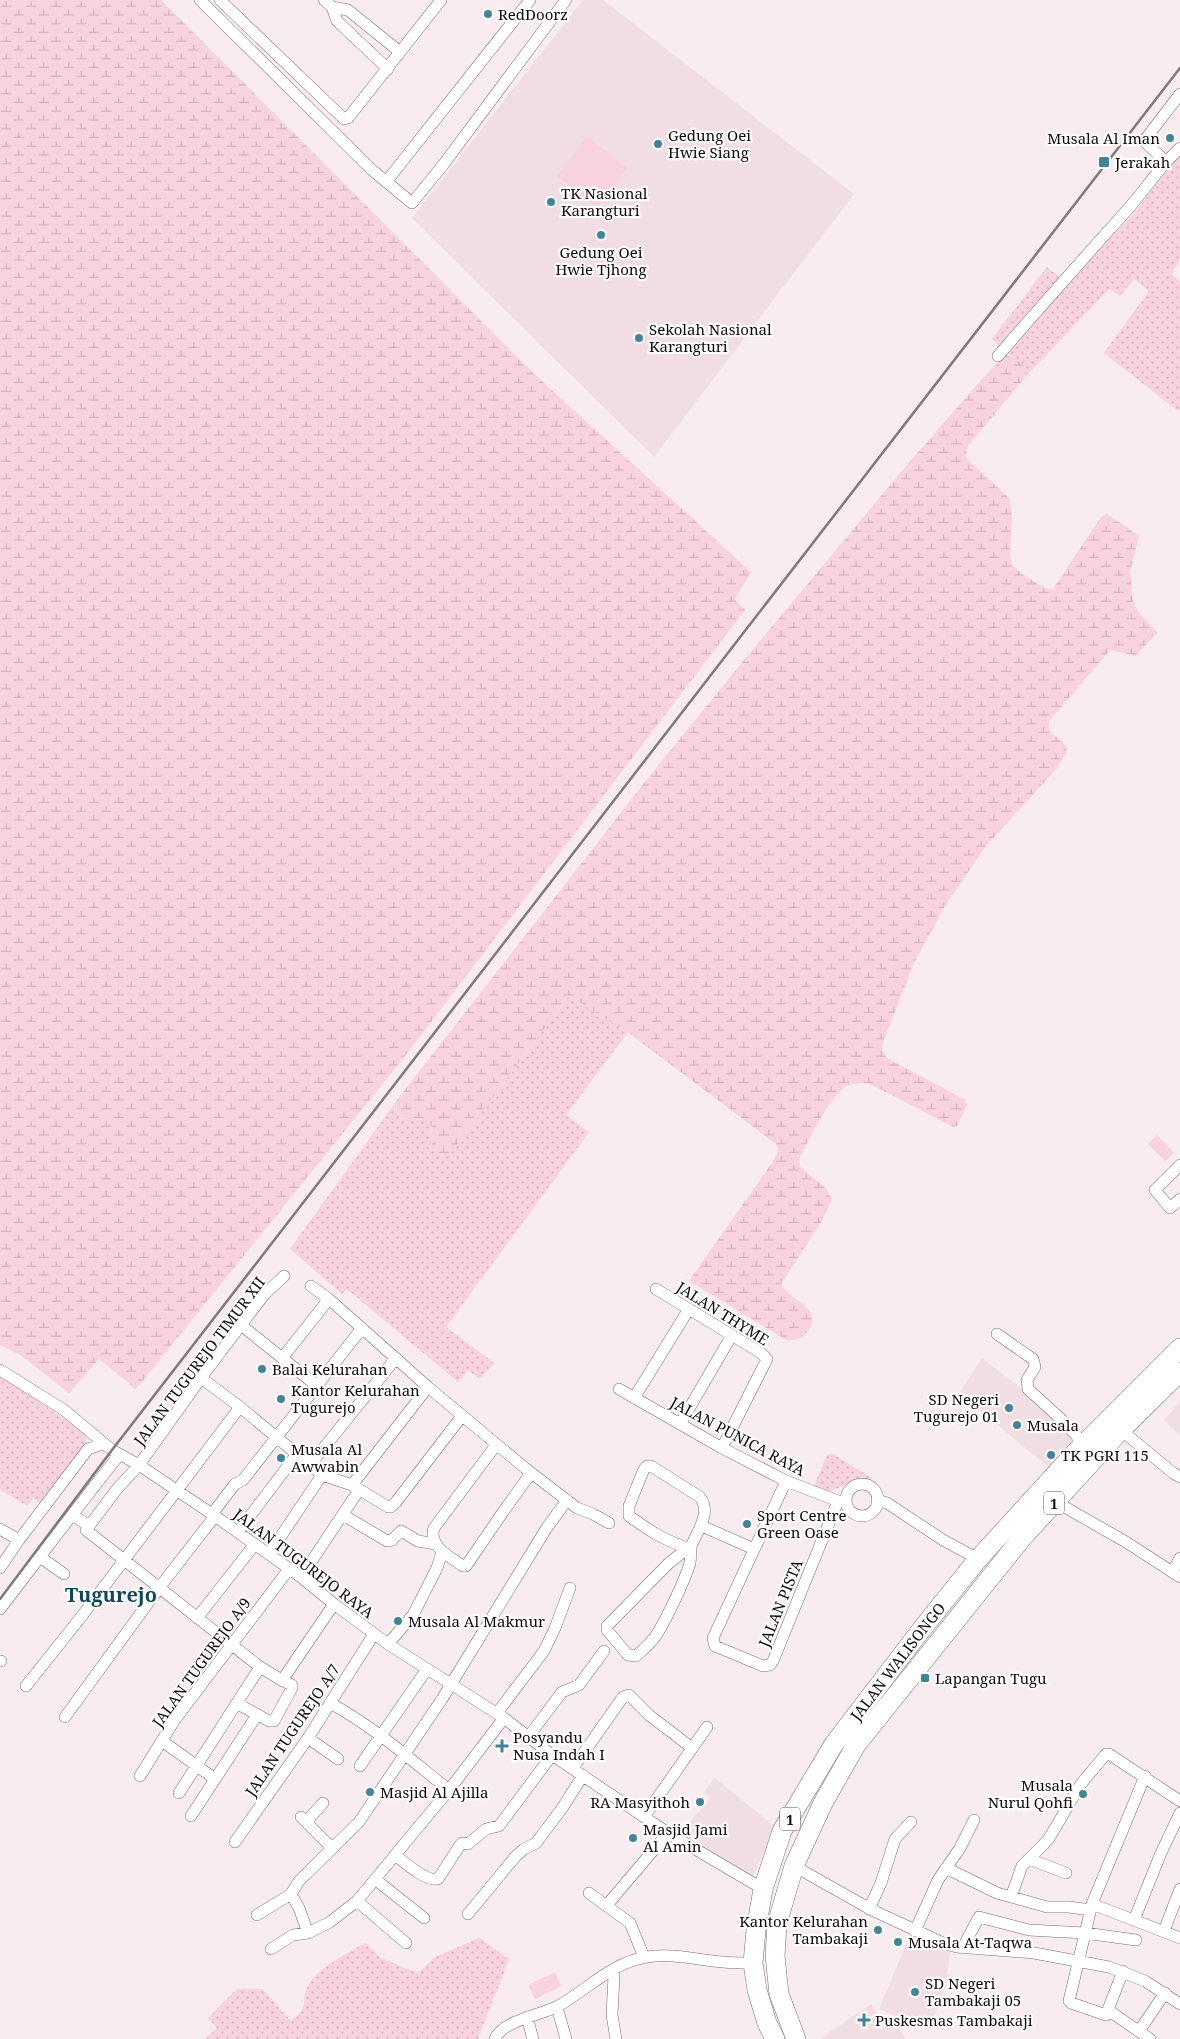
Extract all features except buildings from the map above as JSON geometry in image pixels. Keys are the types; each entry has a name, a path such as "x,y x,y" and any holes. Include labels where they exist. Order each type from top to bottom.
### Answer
{"highway":[{"name":"JALAN WALISONGO","path":"775,2039 767,2023 757,1990 753,1963 763,1889 782,1831 834,1744 978,1559 1084,1444 1180,1348"},
{"name":"JALAN WALISONGO","path":"796,2039 779,1994 775,1956 777,1924 794,1866 823,1803 856,1745 1022,1538 1121,1430 1180,1372"},
{"path":"921,1630 938,1642"}],"street":[{"path":"200,0 388,185 410,202 566,0"},
{"path":"220,0 341,118 348,118 441,0"},
{"path":"388,185 530,0"},
{"path":"328,4 337,21 388,68"},
{"path":"328,4 351,5 400,52"},
{"path":"337,21 351,5"},
{"path":"1166,161 1144,141 1180,94"},
{"path":"998,356 1076,265 1132,204 1166,161 1180,148"},
{"path":"1180,1165 1155,1190 1170,1208 1180,1199"},
{"name":"JALAN TUGUREJO TIMUR XII","path":"87,1528 116,1489 139,1465 241,1325 264,1296 284,1276"},
{"path":"311,1286 329,1299 428,1388 531,1474 584,1511 609,1523"},
{"name":"JALAN THYME","path":"656,1289 761,1353 767,1359 766,1365 722,1448"},
{"path":"283,1357 329,1299"},
{"path":"634,1398 689,1310"},
{"path":"241,1325 318,1386"},
{"path":"65,1717 235,1484 243,1480 362,1328"},
{"path":"997,1334 1033,1360 1035,1367 1027,1380 1028,1388 1084,1444"},
{"path":"680,1424 732,1335"},
{"path":"310,1465 396,1358"},
{"name":"JALAN TUGUREJO RAYA","path":"0,1370 64,1410 102,1444 139,1465 214,1514 301,1577 388,1644 500,1716 552,1755 644,1817 763,1889"},
{"path":"201,1378 240,1407 322,1475 356,1487 381,1504 392,1507 462,1416"},
{"path":"301,1577 343,1515 356,1487 428,1388"},
{"name":"JALAN PUNICA RAYA","path":"619,1388 722,1448 786,1481 842,1501"},
{"path":"26,1686 240,1407"},
{"path":"1121,1430 1180,1477"},
{"path":"2,1562 88,1449 102,1444"},
{"path":"388,1644 413,1615 437,1568 439,1548 433,1536 434,1528 496,1445"},
{"path":"238,1532 297,1454"},
{"path":"0,1609 119,1455"},
{"path":"690,1549 657,1536 629,1516 629,1506 644,1469 647,1466 651,1466 700,1497 704,1502 705,1508 700,1529 690,1549 690,1562 684,1580 657,1634 636,1656 628,1655 607,1630 607,1626 668,1564 684,1551 690,1549"},
{"path":"343,1515 387,1540 392,1540 401,1531 418,1541 439,1548 463,1566 466,1566 498,1518 531,1474"},
{"path":"269,1554 322,1475"},
{"path":"700,1529 753,1552 786,1481"},
{"path":"861,1484 872,1489 877,1500 873,1512 862,1516 850,1512 842,1501 850,1489 861,1484"},
{"path":"257,1916 291,1894 299,1881 359,1822 405,1755 567,1500"},
{"path":"877,1500 887,1503 943,1540 978,1559"},
{"name":"JALAN PISTA","path":"753,1552 713,1638 716,1646 763,1666 770,1666 842,1501"},
{"path":"1056,1502 1176,1574 1180,1558"},
{"path":"72,1514 123,1560 260,1667 292,1685 274,1721 269,1721 238,1704"},
{"path":"0,1529 19,1540"},
{"path":"197,1618 255,1544"},
{"path":"40,1556 64,1574"},
{"name":"JALAN TUGUREJO A/9","path":"140,1776 162,1741 231,1644 289,1569"},
{"path":"271,1949 293,1935 308,1933 330,1922 357,1901 376,1880 449,1790 544,1651 570,1588"},
{"path":"283,1680 334,1604"},
{"name":"JALAN TUGUREJO A/7","path":"235,1842 308,1738 374,1634"},
{"path":"529,1736 562,1692 579,1685 604,1651"},
{"path":"179,1793 238,1704 260,1667"},
{"path":"360,1766 427,1669"},
{"path":"573,1768 622,1697 629,1695 649,1715 692,1748"},
{"path":"330,1703 354,1716 381,1735 449,1790"},
{"path":"191,1816 257,1715"},
{"path":"644,1817 707,1727"},
{"path":"308,1738 338,1759"},
{"path":"162,1741 215,1780"},
{"path":"1012,1897 1022,1866 1048,1840 1081,1784 1106,1754 1145,1776 1180,1801"},
{"path":"395,1855 424,1876 436,1880 452,1860 460,1845 468,1844 486,1829 499,1826 552,1755"},
{"path":"468,1914 515,1857 524,1849 536,1843 583,1776"},
{"path":"1123,1971 1105,2015 1069,2001 1080,1961 1091,1907 1145,1776"},
{"path":"323,1803 303,1819 332,1848"},
{"path":"1134,1920 1161,1853 1180,1813"},
{"path":"915,1931 938,1880 960,1848 974,1820"},
{"path":"869,1909 881,1883 895,1839 911,1822"},
{"path":"607,1905 668,1832"},
{"path":"1029,1859 1066,1873"},
{"path":"794,1866 869,1909 943,1943 964,1947 1034,1953 1123,1971 1165,1993 1180,2004"},
{"path":"946,1868 992,1891 1012,1897 1052,1908 1091,1907 1134,1920 1180,1938"},
{"path":"376,1880 424,1918"},
{"path":"1164,1931 1180,1889"},
{"path":"589,1893 630,1923 638,1937 644,1957"},
{"path":"291,1894 299,1908 308,1933"},
{"path":"357,1901 406,1943"},
{"path":"964,1947 979,1917 1029,1930 1085,1933 1136,1940"},
{"path":"496,2039 499,2031 557,2007 615,1968 644,1957 667,1954 723,1962 753,1963"},
{"path":"614,1976 612,2015 616,2039"},
{"path":"1140,2031 1165,1993"},
{"path":"557,2007 566,2039"},
{"path":"1108,2010 1150,2039"},
{"path":"527,2018 534,2039"}],"shaded area":[{"name":"Sekolah Nasional Karangturi","path":"583,0 603,0 854,194 654,457 412,218"},
{"name":"SD Negeri Tugurejo 01","path":"982,1358 1023,1390 1078,1442 1051,1469 958,1395"},
{"path":"1180,1402 1180,1436 1164,1420"},
{"path":"715,1778 775,1827 752,1878 679,1835 710,1798 704,1792"},
{"name":"SD Negeri Tambakaji 05","path":"911,1933 951,1949 947,1974 950,1975 929,2030 879,2009"},
{"name":"Puskesmas Tambakaji","path":"871,2004 883,2023 891,2017 906,2039 820,2039"}],"green space":[{"path":"0,0 161,0 533,373 751,572 735,599 745,610 402,1060 136,1389 99,1359 69,1393 20,1355 0,1345"},
{"path":"587,136 627,168 597,207 557,176"},
{"path":"1180,154 1180,261 1171,274 1180,281 1180,409 1178,411 1104,353 1149,291 1134,279 1120,296 1109,289 1028,374 1018,362 992,339 1047,267 1065,282 1133,215"},
{"path":"1006,355 1019,362 1028,374 967,447 966,458 1009,498 1012,512 1010,556 1012,565 1022,574 1045,588 1053,589 1101,517 1107,514 1139,536 1130,571 1133,601 1139,613 1157,632 1136,656 1110,650 1050,720 1049,729 1054,736 1065,744 1067,748 1066,754 1057,768 986,846 946,904 914,963 884,1040 882,1050 887,1058 892,1061 964,1099 967,1105 957,1126 953,1127 868,1083 856,1084 845,1087 832,1101 808,1141 799,1159 800,1167 825,1187 832,1199 823,1219 781,1284 807,1308 812,1316 810,1329 800,1338 788,1341 689,1281 774,1160 778,1150 776,1144 629,1033 571,997 568,997 448,1157 432,1148 432,1127 427,1122 421,1119 403,1119 399,1116 397,1100 644,783 744,660 906,466 988,372"},
{"path":"568,997 571,997 628,1032 566,1115 589,1132 446,1327 494,1363 480,1379 468,1370 458,1382 347,1289 342,1294 290,1249 397,1100 396,1112 402,1119 419,1119 428,1122 431,1131 432,1148 444,1157 448,1157"},
{"path":"1157,1135 1174,1153 1165,1161 1148,1144"},
{"path":"0,1375 82,1431 86,1438 85,1446 40,1503 33,1498 27,1506 0,1489"},
{"path":"833,1454 870,1477 877,1485 858,1481 826,1492 814,1486 827,1455"},
{"path":"479,1938 509,1959 478,2039 205,2039 217,2028 208,2018 237,1989 262,1989 291,2021 301,2011 306,1990 313,1978 334,1961 365,1943 381,1958 418,1973 435,1957"},
{"path":"555,1972 561,1986 535,1999 528,1985"}],"railway":[{"path":"0,1599 112,1450 1180,68"}],"place":[{"name":"RedDoorz","path":"488,14"},
{"name":"Musala Al Iman","path":"1170,138"},
{"name":"Gedung Oei Hwie Siang","path":"658,144"},
{"name":"Jerakah","path":"1104,162"},
{"name":"TK Nasional Karangturi","path":"551,202"},
{"name":"Gedung Oei Hwie Tjhong","path":"601,235"},
{"name":"Sekolah Nasional Karangturi","path":"639,338"},
{"name":"Balai Kelurahan","path":"262,1369"},
{"name":"Kantor Kelurahan Tugurejo","path":"281,1399"},
{"name":"SD Negeri Tugurejo 01","path":"1009,1408"},
{"name":"Musala","path":"1017,1425"},
{"name":"TK PGRI 115","path":"1051,1455"},
{"name":"Musala Al Awwabin","path":"281,1458"},
{"name":"Sport Centre Green Oase","path":"747,1524"},
{"name":"Musala Al Makmur","path":"398,1621"},
{"name":"Lapangan Tugu","path":"925,1678"},
{"name":"Posyandu Nusa Indah I","path":"502,1746"},
{"name":"Masjid Al Ajilla","path":"370,1792"},
{"name":"Musala Nurul Qohfi","path":"1083,1794"},
{"name":"RA Masyithoh","path":"700,1802"},
{"name":"Masjid Jami Al Amin","path":"633,1838"},
{"name":"Kantor Kelurahan Tambakaji","path":"878,1930"},
{"name":"Musala At-Taqwa","path":"898,1942"},
{"name":"SD Negeri Tambakaji 05","path":"915,1992"},
{"name":"Puskesmas Tambakaji","path":"864,2020"}],"district":[{"name":"Tugurejo","path":"111,1594"}]}
